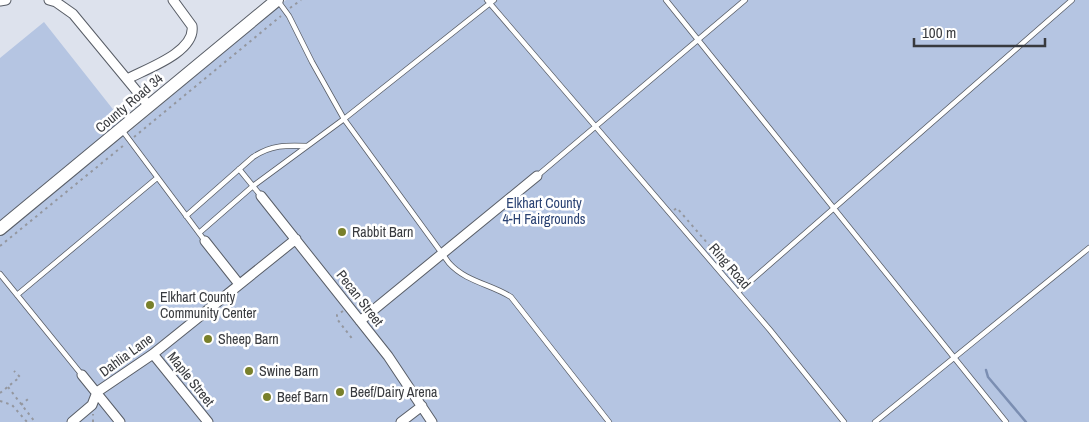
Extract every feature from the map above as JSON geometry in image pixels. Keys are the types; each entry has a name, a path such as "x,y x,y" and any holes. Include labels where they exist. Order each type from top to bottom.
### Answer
{"street":[{"path":"0,1 6,0"},
{"path":"49,0 56,2 73,14 149,106"},
{"path":"127,80 178,52 191,38 190,21 173,0"},
{"name":"County Road 34","path":"0,229 277,0"},
{"path":"360,321 537,176"},
{"name":"Pecan Street","path":"261,196 398,370 432,422"},
{"name":"Dahlia Lane","path":"72,422 92,405 97,392 153,354 296,239"},
{"path":"205,241 239,284"},
{"name":"Maple Street","path":"153,354 205,421"},
{"path":"82,375 120,422"},
{"path":"401,422 422,406"}],"lane":[{"path":"277,0 286,12 344,119 452,267 463,276 502,291 511,297 609,422"},
{"path":"666,0 1006,422"},
{"path":"537,176 745,0"},
{"path":"738,292 1072,0"},
{"path":"199,233 253,186 344,119 490,1"},
{"name":"Ring Road","path":"490,1 738,292 844,422"},
{"path":"121,129 205,241"},
{"path":"186,216 253,157 270,148 284,145 308,146"},
{"path":"239,169 261,196"},
{"path":"17,295 157,178"},
{"path":"875,422 1089,248"},
{"path":"0,274 82,375"}],"path":[{"path":"0,246 300,0"},
{"path":"670,213 677,208 744,286"},
{"path":"348,306 336,317 354,341"},
{"path":"0,393 20,377 14,371"},
{"path":"8,387 35,422"},
{"path":"21,405 28,399 27,397"},
{"path":"0,401 12,405 27,422"}],"green space":[{"name":"Elkhart County 4-H Fairgrounds","path":"286,0 1089,0 1089,422 0,422 0,236 115,141 130,131"},
{"path":"44,22 123,122 0,224 0,58"}],"waterway":[{"path":"986,370 988,377 1026,422"}],"place":[{"name":"Rabbit Barn","path":"342,232"},
{"name":"Elkhart County Community Center","path":"150,305"},
{"name":"Sheep Barn","path":"208,339"},
{"name":"Swine Barn","path":"249,371"},
{"name":"Beef/Dairy Arena","path":"340,392"},
{"name":"Beef Barn","path":"267,397"}]}
